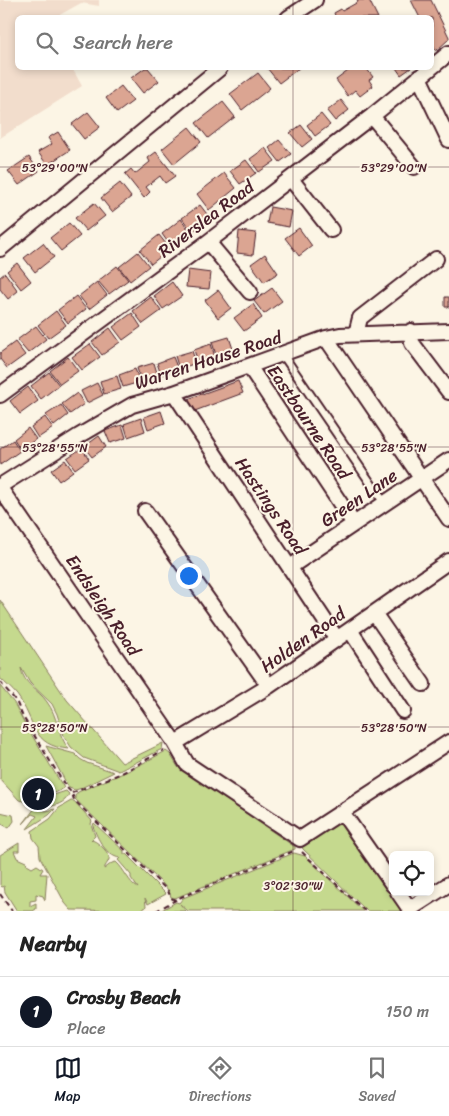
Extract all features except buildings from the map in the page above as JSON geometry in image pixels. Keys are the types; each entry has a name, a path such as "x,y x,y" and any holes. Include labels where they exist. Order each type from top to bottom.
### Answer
{"street":[{"path":"292,15 307,2"},
{"name":"Riverslea Road","path":"434,65 449,53"},
{"path":"0,249 218,70"},
{"name":"Riverslea Road","path":"0,395 291,179 427,70"},
{"path":"418,77 449,140"},
{"path":"372,116 414,168"},
{"path":"291,179 331,230"},
{"path":"208,242 250,292"},
{"path":"356,334 360,318 436,259"},
{"path":"411,331 412,343 449,392"},
{"name":"Warren House Road","path":"0,487 79,436 132,405 174,394 326,338 356,334 449,331"},
{"path":"326,338 449,519"},
{"name":"Eastbourne Road","path":"249,366 354,524"},
{"name":"Hastings Road","path":"174,394 337,639"},
{"name":"Green Lane","path":"290,568 449,460"},
{"name":"Endsleigh Road","path":"0,487 175,743 187,764 300,839 342,812"},
{"path":"145,511 269,686"},
{"name":"Holden Road","path":"175,743 269,686 449,561"},
{"path":"374,613 423,684"},
{"path":"350,630 403,711"},
{"path":"389,879 342,812 449,742"},
{"path":"401,896 410,910 449,884"}],"lane":[{"path":"283,355 385,504"}],"path":[{"path":"0,682 16,701 23,717 74,800 145,868 168,891 171,898 175,900"},
{"path":"72,794 122,773 175,743"},
{"path":"156,911 175,900 298,849 365,911"},
{"path":"0,894 12,911"}],"shaded area":[{"path":"0,0 99,0 99,6 81,3 60,15 15,15 15,70 73,70 82,86 0,138"}],"green space":[{"path":"0,600 67,700 122,763 163,743 162,749 119,771 84,758 71,747 64,736 52,704 30,683 21,668 25,678 51,707 62,738 69,749 57,747 41,737 17,695 0,678"},
{"path":"0,686 14,703 64,788 31,803 19,800 0,779"},
{"path":"46,746 75,754 87,763 114,772 79,789 69,788"},
{"path":"166,751 178,767 295,847 295,849 175,898 171,897 163,884 75,799 78,792 128,771"},
{"path":"66,791 69,794 59,804 46,808 37,805 39,801"},
{"path":"74,801 92,821 91,824 95,836 91,840 102,846 109,857 104,869 116,862 138,888 131,875 118,860 120,858 110,854 103,846 93,826 94,823 166,894 148,904 145,898 146,906 142,911 71,910 65,903 40,857 39,846 33,838 32,831 50,819 59,808"},
{"path":"35,808 46,811 55,809 27,829 37,816 32,814 23,824"},
{"path":"0,812 13,815 14,821 9,828 0,823"},
{"path":"342,820 389,887 389,896 395,896 406,911 367,911 303,849 302,847"},
{"path":"19,843 19,851 14,851 17,858 26,862 32,868 37,865 43,869 40,874 47,874 45,900 43,896 36,894 36,900 30,901 30,906 36,903 36,909 33,911 17,911 5,892 4,886 0,885 0,855"},
{"path":"294,853 305,856 363,911 188,911 180,904 186,911 160,911 176,902 179,903 183,898"}],"place":[{"name":"Crosby Beach","path":"38,794"}]}
